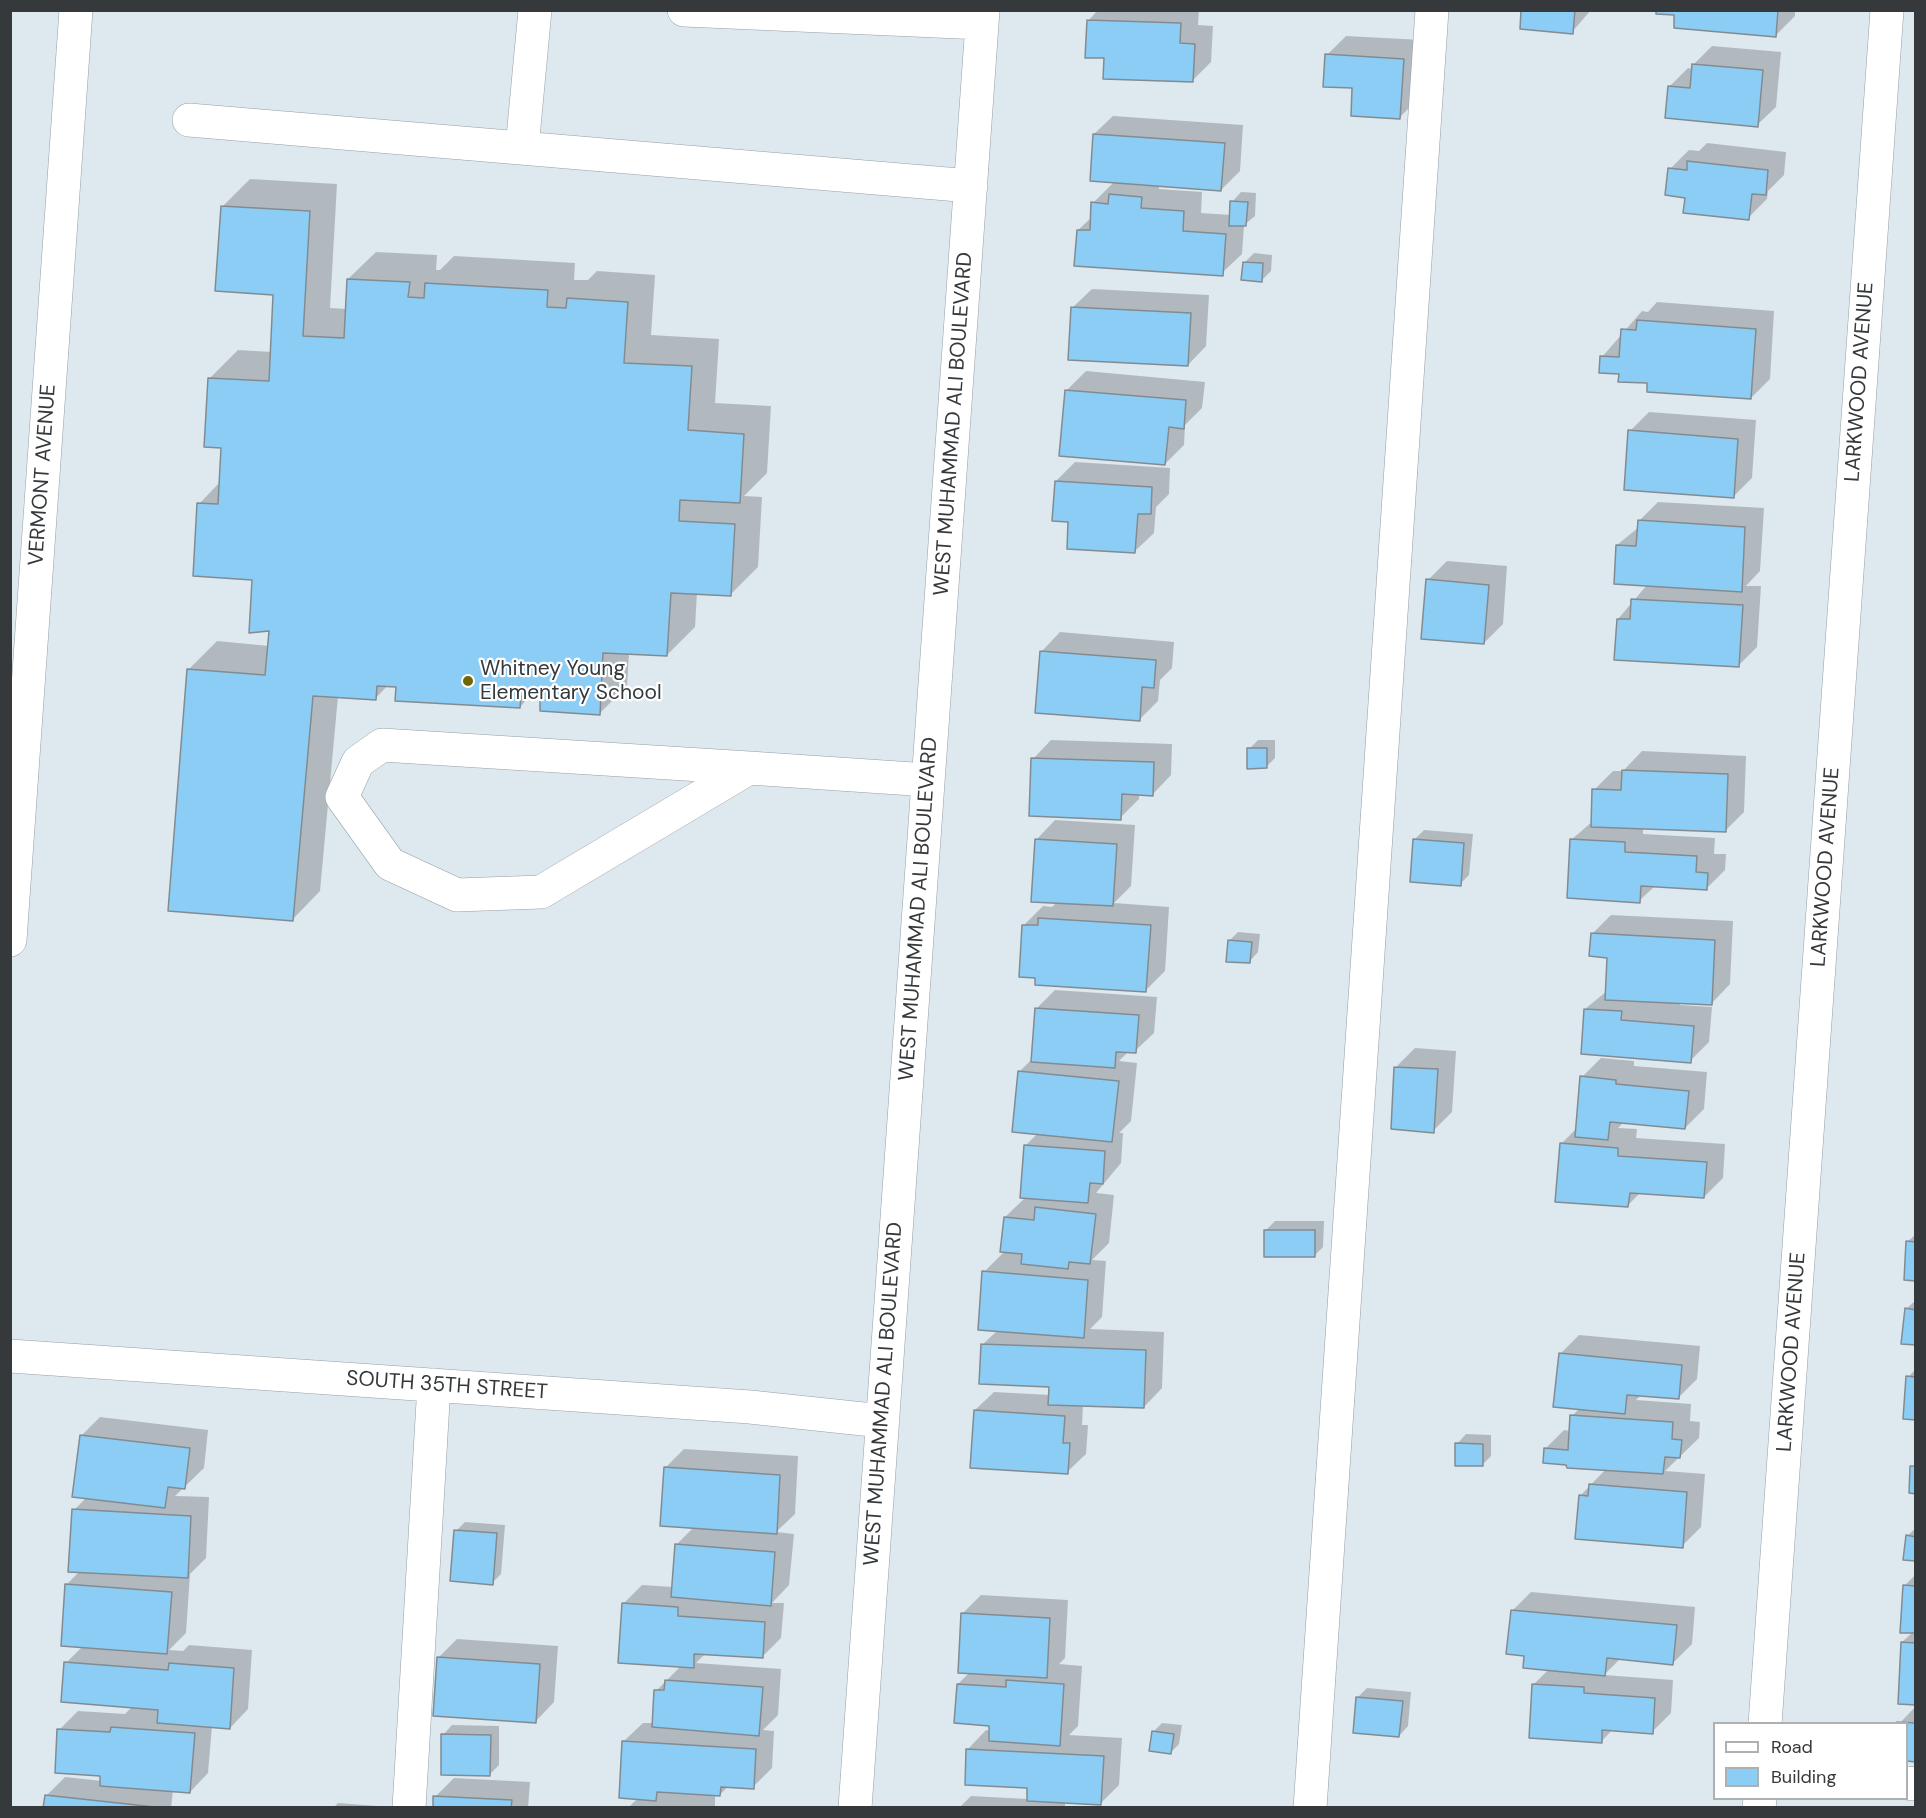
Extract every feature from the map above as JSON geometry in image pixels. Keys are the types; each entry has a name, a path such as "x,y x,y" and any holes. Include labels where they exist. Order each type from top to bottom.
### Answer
{"street":[{"name":"VERMONT AVENUE","path":"10,940 76,10"},
{"path":"522,148 535,10"},
{"path":"684,10 983,17"},
{"path":"1310,1808 1432,10"},
{"name":"LARKWOOD AVENUE","path":"1765,1722 1887,10"},
{"name":"WEST MUHAMMAD ALI BOULEVARD","path":"855,1808 983,17"},
{"path":"189,120 971,186"},
{"path":"748,768 541,892 457,895 390,864 342,797 358,762 382,745 748,768 928,780"},
{"name":"SOUTH 35TH STREET","path":"10,1356 750,1407 882,1421"},
{"path":"409,1808 434,1385"}],"building":[{"path":"1521,10 1575,10 1573,34 1520,29"},
{"path":"1656,10 1778,10 1776,37 1674,28 1674,15 1656,14"},
{"path":"1087,20 1181,23 1180,43 1195,44 1193,82 1103,79 1104,58 1085,58"},
{"path":"1325,54 1404,59 1400,119 1351,116 1352,88 1323,87"},
{"path":"1692,64 1763,70 1758,127 1665,118 1668,86 1690,88"},
{"path":"1093,134 1225,143 1221,191 1090,181"},
{"path":"1687,161 1768,170 1766,195 1752,194 1749,220 1683,213 1685,198 1665,195 1668,168 1687,170"},
{"path":"1109,194 1142,197 1141,208 1184,211 1183,231 1226,234 1223,276 1074,266 1077,230 1090,230 1091,202 1108,204"},
{"path":"1230,201 1248,202 1246,226 1229,226"},
{"path":"221,206 310,211 303,336 344,338 347,279 410,282 408,297 424,298 425,283 548,290 547,307 566,308 567,298 628,302 624,363 692,366 688,430 744,434 740,503 680,500 679,521 735,524 731,596 671,593 667,656 603,653 600,715 540,711 540,697 521,696 520,708 395,701 396,687 377,686 376,700 313,696 293,921 168,911 187,669 265,675 269,631 249,633 252,580 193,576 197,503 218,504 221,448 204,447 208,378 269,381 273,295 215,291"},
{"path":"1243,262 1263,263 1262,282 1241,280"},
{"path":"1071,307 1191,313 1188,366 1068,360"},
{"path":"1637,320 1756,329 1751,399 1647,392 1647,383 1618,382 1619,374 1599,373 1600,356 1619,357 1621,329 1636,330"},
{"path":"1065,390 1186,400 1184,429 1169,427 1165,465 1059,456"},
{"path":"1628,430 1738,439 1734,498 1624,490"},
{"path":"1055,481 1152,487 1151,514 1138,514 1135,553 1067,549 1068,522 1052,521"},
{"path":"1638,520 1745,527 1742,592 1614,584 1616,545 1636,546"},
{"path":"1426,579 1489,585 1484,644 1421,639"},
{"path":"1631,599 1743,605 1739,667 1614,660 1617,619 1630,619"},
{"path":"1040,651 1156,660 1154,688 1142,687 1140,721 1035,713"},
{"path":"1247,748 1267,748 1267,768 1247,769"},
{"path":"1031,758 1154,762 1153,796 1122,794 1121,820 1029,816"},
{"path":"1622,770 1728,774 1726,832 1591,827 1592,789 1621,790"},
{"path":"1035,839 1117,844 1113,906 1031,902"},
{"path":"1413,839 1464,843 1461,886 1410,882"},
{"path":"1570,839 1625,842 1625,852 1697,856 1696,872 1708,873 1707,890 1641,886 1640,903 1567,898"},
{"path":"1038,918 1151,925 1146,992 1035,985 1035,978 1019,977 1022,925 1038,925"},
{"path":"1591,933 1715,940 1712,1005 1605,1000 1607,958 1589,956"},
{"path":"1228,940 1252,942 1250,963 1226,962"},
{"path":"1035,1008 1139,1015 1136,1053 1116,1052 1115,1068 1031,1062"},
{"path":"1584,1009 1622,1011 1621,1020 1694,1026 1691,1063 1581,1054"},
{"path":"1394,1067 1438,1069 1434,1133 1391,1129"},
{"path":"1018,1071 1119,1081 1112,1142 1012,1132"},
{"path":"1580,1076 1616,1080 1616,1084 1689,1091 1685,1129 1610,1122 1608,1140 1575,1137"},
{"path":"1560,1143 1618,1148 1618,1156 1707,1162 1704,1198 1630,1193 1628,1207 1555,1202"},
{"path":"1024,1145 1105,1151 1103,1184 1090,1183 1088,1203 1020,1198"},
{"path":"1035,1207 1096,1214 1090,1264 1069,1262 1068,1269 1021,1264 1022,1254 1000,1252 1004,1217 1034,1220"},
{"path":"1264,1230 1315,1230 1315,1257 1264,1257"},
{"path":"1906,1241 1916,1242 1916,1281 1904,1280"},
{"path":"982,1271 1088,1280 1084,1338 978,1330"},
{"path":"1905,1308 1916,1310 1916,1345 1901,1344"},
{"path":"981,1344 1146,1350 1144,1408 1048,1405 1049,1387 979,1384"},
{"path":"1559,1353 1682,1365 1679,1399 1627,1395 1625,1414 1553,1407"},
{"path":"1906,1376 1916,1377 1916,1420 1903,1419"},
{"path":"974,1410 1065,1416 1063,1443 1070,1443 1068,1474 970,1468"},
{"path":"1570,1415 1673,1422 1672,1439 1682,1440 1680,1458 1665,1457 1663,1474 1567,1468 1566,1465 1543,1463 1544,1448 1568,1450"},
{"path":"80,1435 190,1448 185,1489 168,1487 165,1508 72,1497"},
{"path":"1455,1443 1483,1444 1483,1466 1455,1466"},
{"path":"1910,1466 1916,1466 1916,1494 1909,1493"},
{"path":"664,1467 780,1475 777,1534 660,1526"},
{"path":"1589,1484 1687,1492 1683,1548 1575,1539 1579,1495 1588,1496"},
{"path":"72,1509 191,1516 188,1578 68,1572"},
{"path":"454,1530 497,1533 493,1585 450,1581"},
{"path":"1906,1535 1916,1537 1916,1561 1903,1560"},
{"path":"675,1544 775,1552 771,1606 671,1597"},
{"path":"65,1584 172,1592 167,1654 61,1646"},
{"path":"1903,1585 1916,1586 1916,1633 1900,1633"},
{"path":"622,1603 678,1607 678,1616 765,1622 763,1658 694,1654 694,1668 618,1663"},
{"path":"1511,1610 1677,1625 1673,1665 1607,1658 1605,1676 1523,1668 1524,1656 1506,1654"},
{"path":"961,1613 1050,1618 1047,1678 958,1673"},
{"path":"1901,1642 1916,1643 1916,1705 1898,1704"},
{"path":"437,1657 540,1664 536,1723 433,1716"},
{"path":"64,1662 168,1670 169,1663 234,1668 230,1729 157,1723 158,1710 61,1702"},
{"path":"665,1680 763,1687 759,1736 652,1727 654,1690 664,1690"},
{"path":"1006,1680 1064,1684 1060,1746 989,1741 989,1726 954,1723 957,1684 1006,1687"},
{"path":"1532,1684 1584,1687 1584,1693 1655,1698 1653,1734 1602,1730 1602,1743 1529,1738"},
{"path":"1356,1697 1403,1701 1399,1737 1353,1733"},
{"path":"1908,1723 1916,1723 1916,1762 1908,1761"},
{"path":"111,1727 195,1733 190,1793 100,1786 100,1776 55,1773 57,1729 110,1732"},
{"path":"1152,1731 1174,1734 1171,1754 1149,1751"},
{"path":"441,1734 491,1735 490,1776 441,1775"},
{"path":"622,1741 756,1749 754,1789 721,1787 720,1796 657,1792 656,1801 619,1798"},
{"path":"966,1749 1104,1756 1101,1805 1027,1801 1027,1788 965,1785"},
{"path":"45,1795 155,1807 43,1808"},
{"path":"433,1796 512,1800 511,1808 433,1808"}],"place":[{"name":"Whitney Young Elementary School","path":"468,681"}]}
